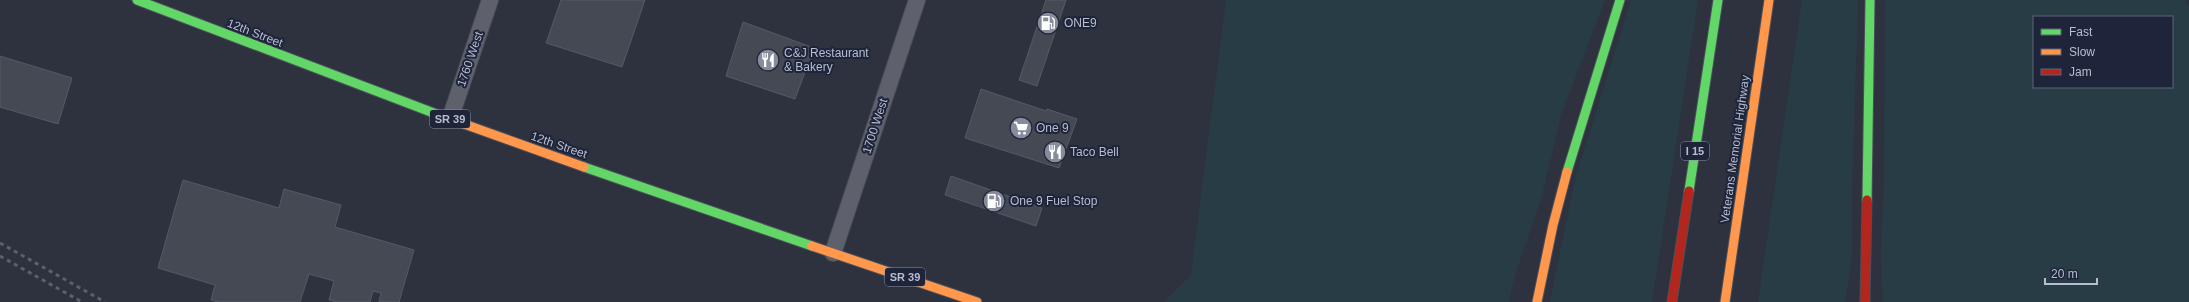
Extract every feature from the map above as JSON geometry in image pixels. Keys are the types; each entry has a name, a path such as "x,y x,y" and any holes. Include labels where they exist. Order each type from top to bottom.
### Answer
{"main road":[{"name":"12th Street","path":"137,0 450,119 977,302"},
{"path":"1537,302 1546,249 1570,160 1620,0"},
{"name":"I 15","path":"1672,302 1718,0"},
{"name":"Veterans Memorial Highway","path":"1725,302 1769,0"},
{"path":"1865,302 1870,0"},
{"path":"1532,281 1546,249"}],"street":[{"name":"1760 West","path":"450,119 490,0"},
{"name":"1700 West","path":"833,253 917,0"}],"shaded area":[{"path":"1226,0 1605,0 1561,115 1542,196 1515,275 1509,302 1164,302 1191,275"},
{"path":"1631,0 1698,0 1652,302 1550,302 1575,179"},
{"path":"1802,0 1858,0 1852,188 1852,257 1845,302 1758,302"},
{"path":"1885,0 2185,0 2189,7 2189,302 1883,302 1881,258 1884,179"}],"building":[{"path":"561,0 645,0 622,67 546,43"},
{"name":"ONE9","path":"1046,0 1066,0 1037,86 1019,80"},
{"path":"743,22 814,48 795,99 726,76"},
{"path":"0,56 72,78 58,124 0,107"},
{"name":"One 9","path":"981,89 1046,111 1047,109 1077,119 1059,168 965,138"},
{"name":"One 9 Fuel Stop","path":"951,176 1042,208 1036,226 945,195"},
{"path":"183,180 279,208 284,189 341,205 335,227 414,250 399,302 379,302 381,293 373,291 370,302 337,302 329,300 334,281 309,274 300,302 218,302 211,300 215,285 158,268"}],"railway":[{"path":"0,243 105,302"},
{"path":"0,256 82,302"}],"traffic: fast":[{"path":"137,0 439,115"},
{"path":"1567,172 1620,0"},
{"path":"1689,191 1718,0"},
{"path":"1867,200 1870,0"},
{"path":"584,167 812,246"}],"traffic: slow":[{"path":"1725,302 1769,0"},
{"path":"439,115 584,167"},
{"path":"1537,302 1553,225 1567,172"},
{"path":"812,246 977,302"}],"traffic: jam":[{"path":"1672,302 1689,191"},
{"path":"1865,302 1867,200"}],"place":[{"name":"ONE9","path":"1048,23"},
{"name":"C&J Restaurant & Bakery","path":"768,60"},
{"name":"One 9","path":"1021,128"},
{"name":"Taco Bell","path":"1055,152"},
{"name":"One 9 Fuel Stop","path":"994,201"}]}
